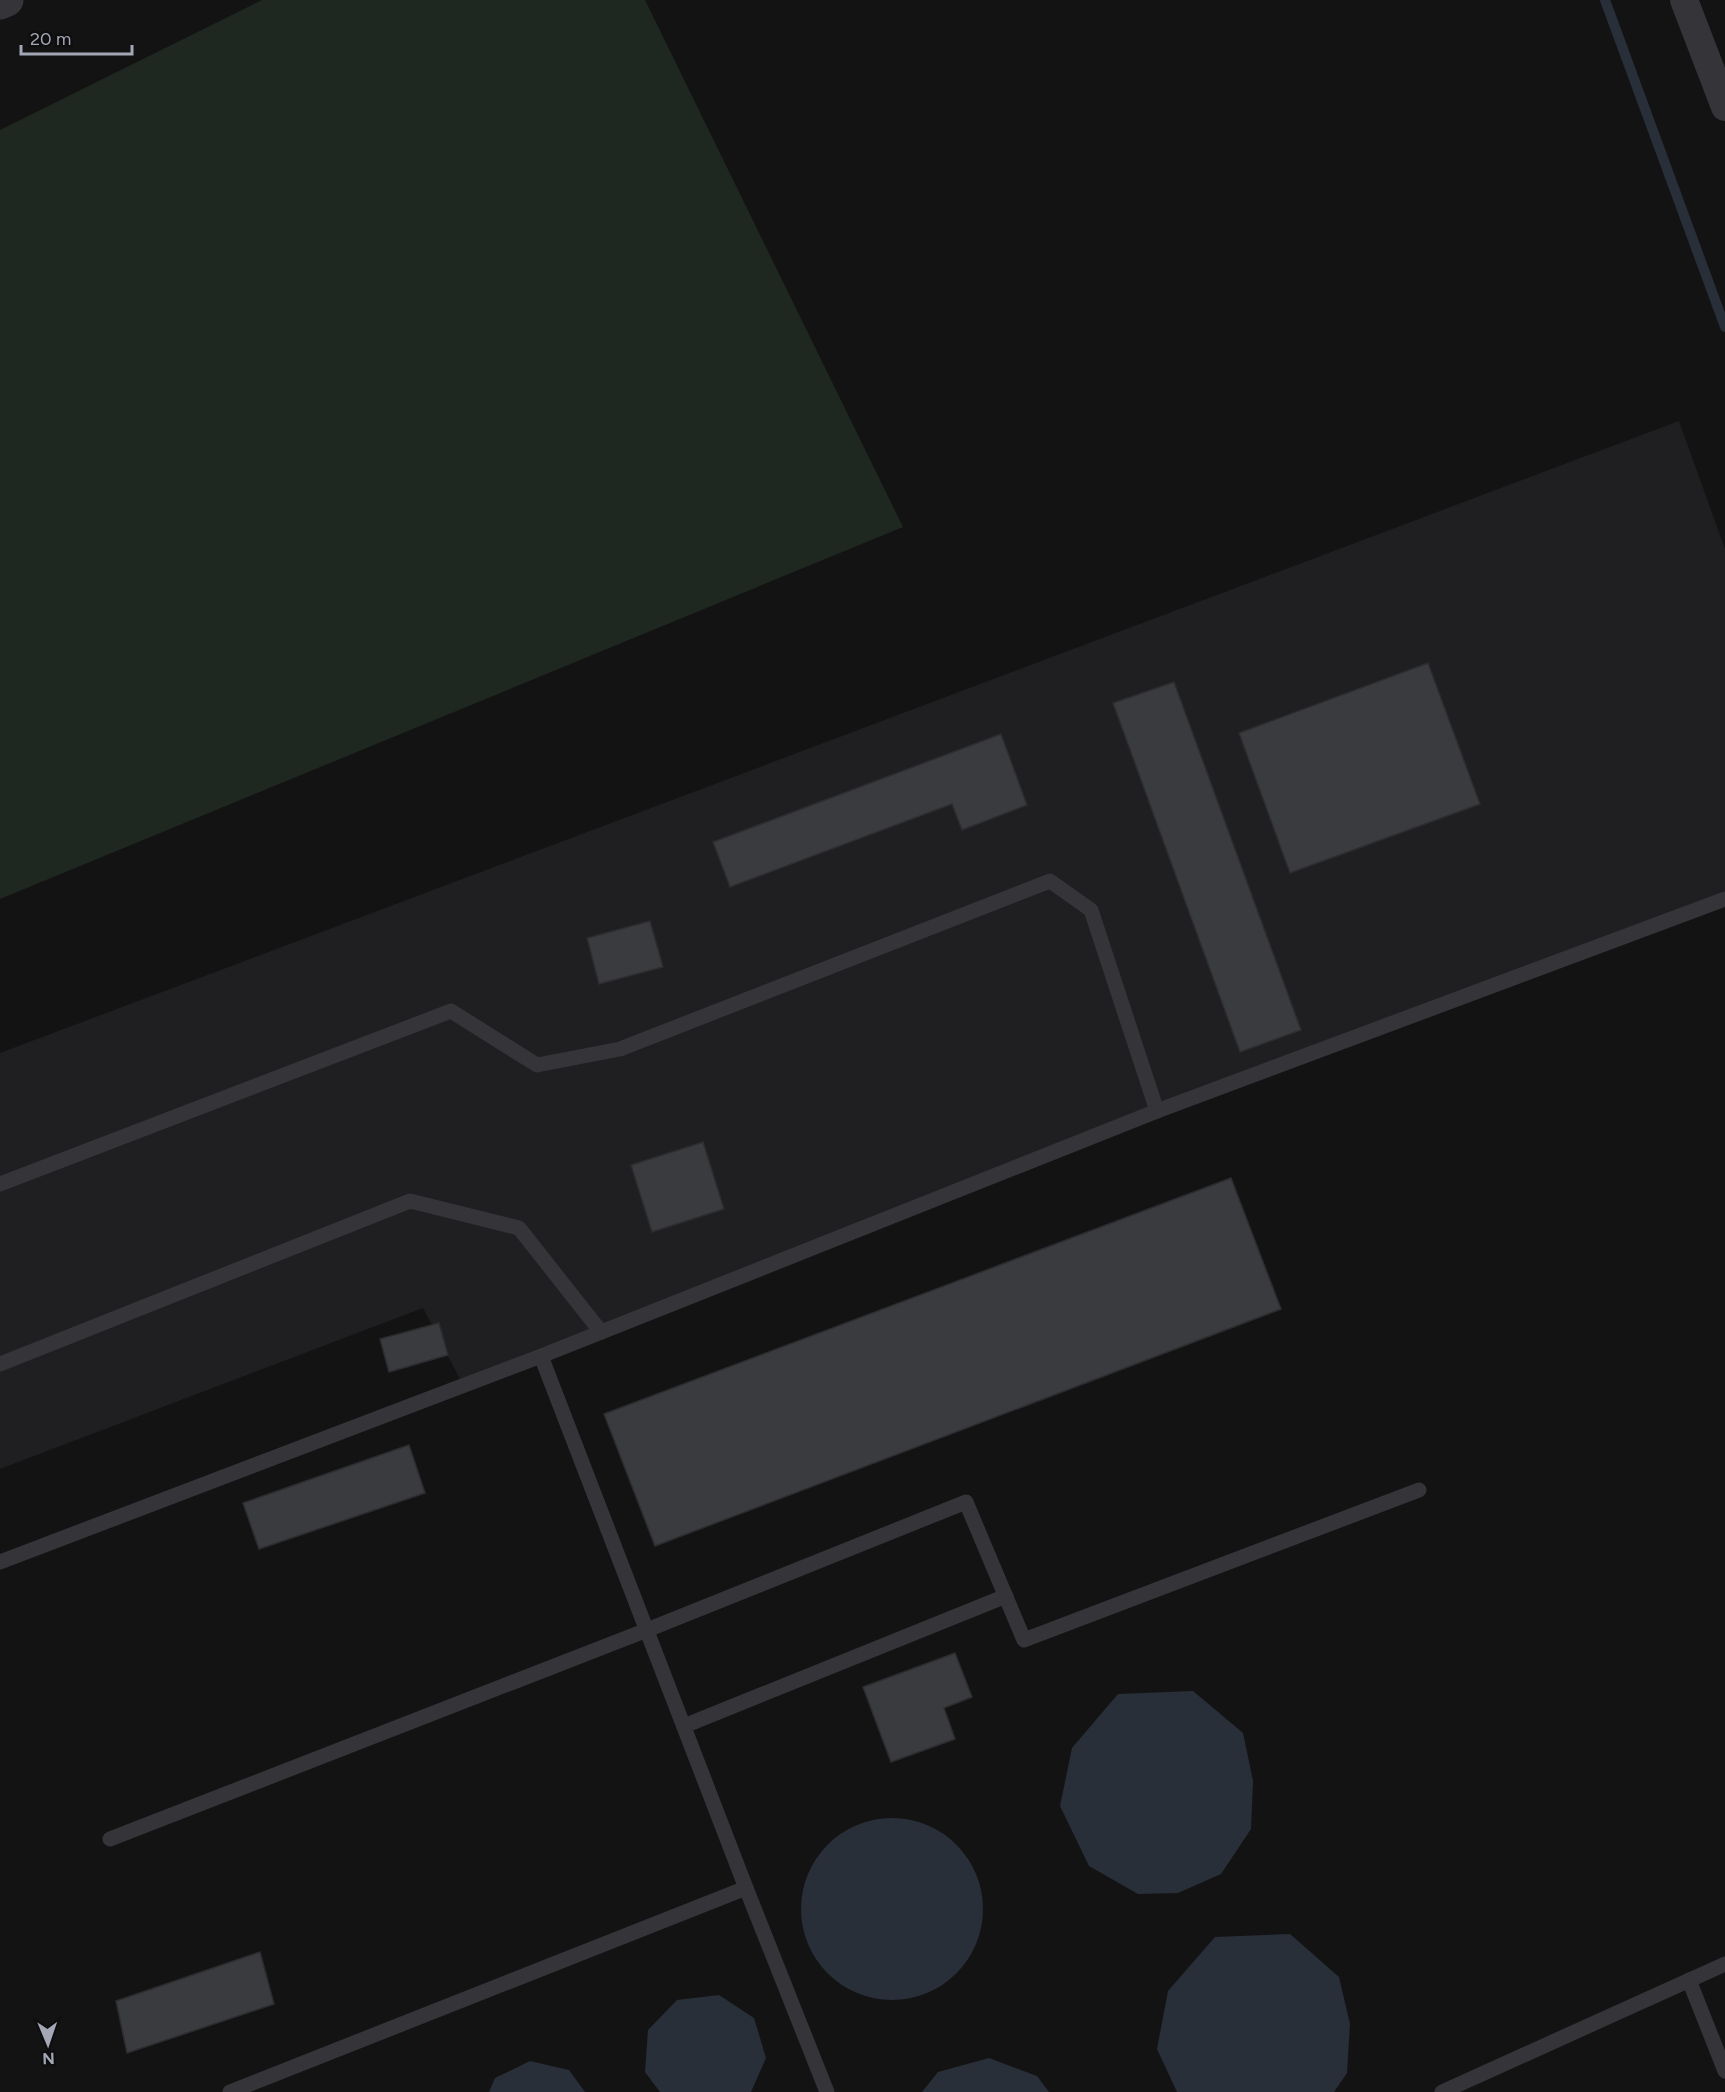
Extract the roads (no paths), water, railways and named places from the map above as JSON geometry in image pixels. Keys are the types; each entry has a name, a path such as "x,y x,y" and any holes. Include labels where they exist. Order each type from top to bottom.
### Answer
{"street":[{"path":"0,3 7,0"},
{"path":"1684,0 1725,106"}],"lane":[{"path":"0,1184 451,1011 537,1065 620,1049 1050,880 1091,910 1157,1111"},
{"path":"0,1562 541,1356 1157,1111 1725,898"},
{"path":"0,1364 410,1201 519,1228 601,1332"},
{"path":"541,1356 827,2092"},
{"path":"110,1839 647,1630 966,1502 1024,1640 1419,1490"},
{"path":"684,1726 1006,1596"},
{"path":"230,2092 746,1888"},
{"path":"1442,2092 1725,1964"},
{"path":"1689,1980 1725,2071"}],"waterway":[{"path":"1605,0 1725,327"}]}
